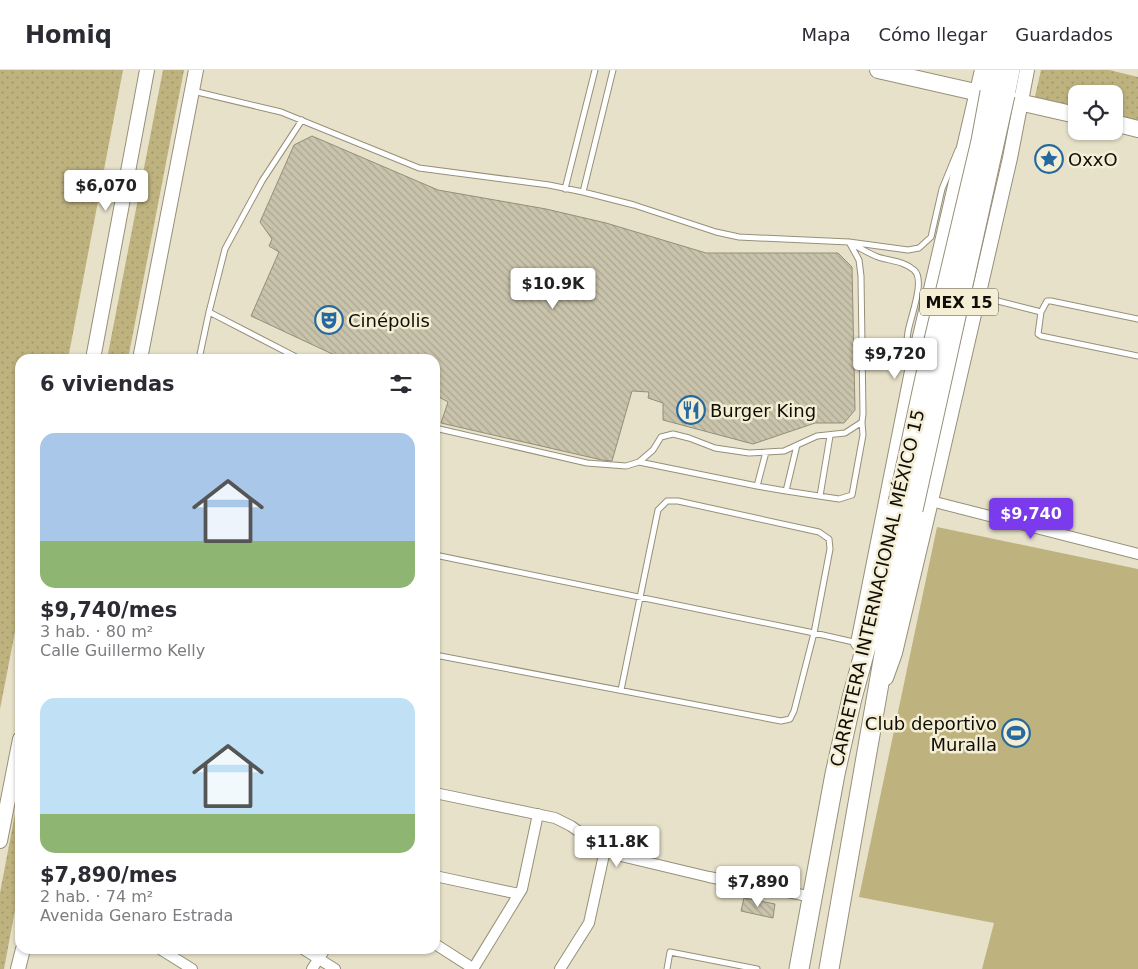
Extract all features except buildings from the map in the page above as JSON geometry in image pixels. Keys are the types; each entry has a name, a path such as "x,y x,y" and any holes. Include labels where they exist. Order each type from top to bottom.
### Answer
{"highway":[{"name":"MEX 15","path":"995,70 998,95"},
{"name":"MEX 15","path":"998,95 1010,70"},
{"name":"CARRETERA INTERNACIONAL MÉXICO 15","path":"829,969 886,649 925,378 981,141 998,95"},
{"name":"CARRETERA INTERNACIONAL MÉXICO 15","path":"799,969 835,774 852,698 905,508"}],"main road":[{"path":"93,354 148,70"},
{"path":"142,354 196,70"},
{"path":"878,70 906,73 1068,113"},
{"path":"877,702 895,653 1010,158 998,95 982,70"},
{"path":"852,698 854,663 912,371 968,130 998,95 1028,70"},
{"path":"1123,125 1138,129"},
{"path":"963,149 975,139 990,134 1002,140 1010,158"},
{"path":"0,841 15,764"},
{"path":"18,969 22,954"}],"street":[{"path":"931,501 1138,554"},
{"path":"440,794 555,818 571,826 605,850 621,856 709,877 813,897"},
{"path":"440,947 474,969 522,889 538,814"},
{"path":"560,969 589,923 605,850"},
{"path":"440,877 519,894"},
{"path":"168,954 192,969"},
{"path":"310,954 334,969"},
{"path":"312,969 322,954"}],"lane":[{"path":"565,189 595,70"},
{"path":"583,192 613,70"},
{"path":"192,90 282,112 419,168 583,192 634,205 716,232 739,237 849,242 908,250 919,248 931,237 942,189 954,157 968,130"},
{"path":"200,354 225,249 262,181 302,120"},
{"path":"849,242 877,256 906,264 916,271 919,280 918,294 908,333 907,348 912,371"},
{"path":"639,462 786,491 838,499 852,495 863,435 861,276 859,260 849,242"},
{"path":"978,296 1041,312"},
{"path":"1138,319 1047,301 1044,303 1037,330 1041,336 1138,356"},
{"path":"209,312 290,354"},
{"path":"440,429 587,463 626,466 639,462 653,450 661,437 673,434 714,448 749,453 784,451 817,436 845,433 862,422"},
{"path":"820,496 830,436"},
{"path":"786,491 797,445"},
{"path":"758,486 766,452"},
{"path":"440,656 781,721 790,719 794,712 814,632 830,549 829,539 819,532 678,501 667,501 658,510 621,690"},
{"path":"440,557 814,632 858,643"},
{"path":"666,969 670,952 757,969"}],"shaded area":[{"path":"0,70 123,70 69,354 15,354 15,632 0,709"},
{"path":"163,70 184,70 129,354 108,354"},
{"path":"1041,70 1109,70 1138,77 1138,122 1123,120 1123,85 1068,85 1068,109 1034,101"},
{"name":"Club deportivo Muralla","path":"937,527 1138,569 1138,969 982,969 994,923 859,897"},
{"path":"15,814 15,910 4,969 0,969 0,893"}],"place":[{"name":"OxxO","path":"1049,159"},
{"name":"Cinépolis","path":"329,320"},
{"name":"Burger King","path":"691,410"},
{"name":"Club deportivo Muralla","path":"1016,733"}]}
